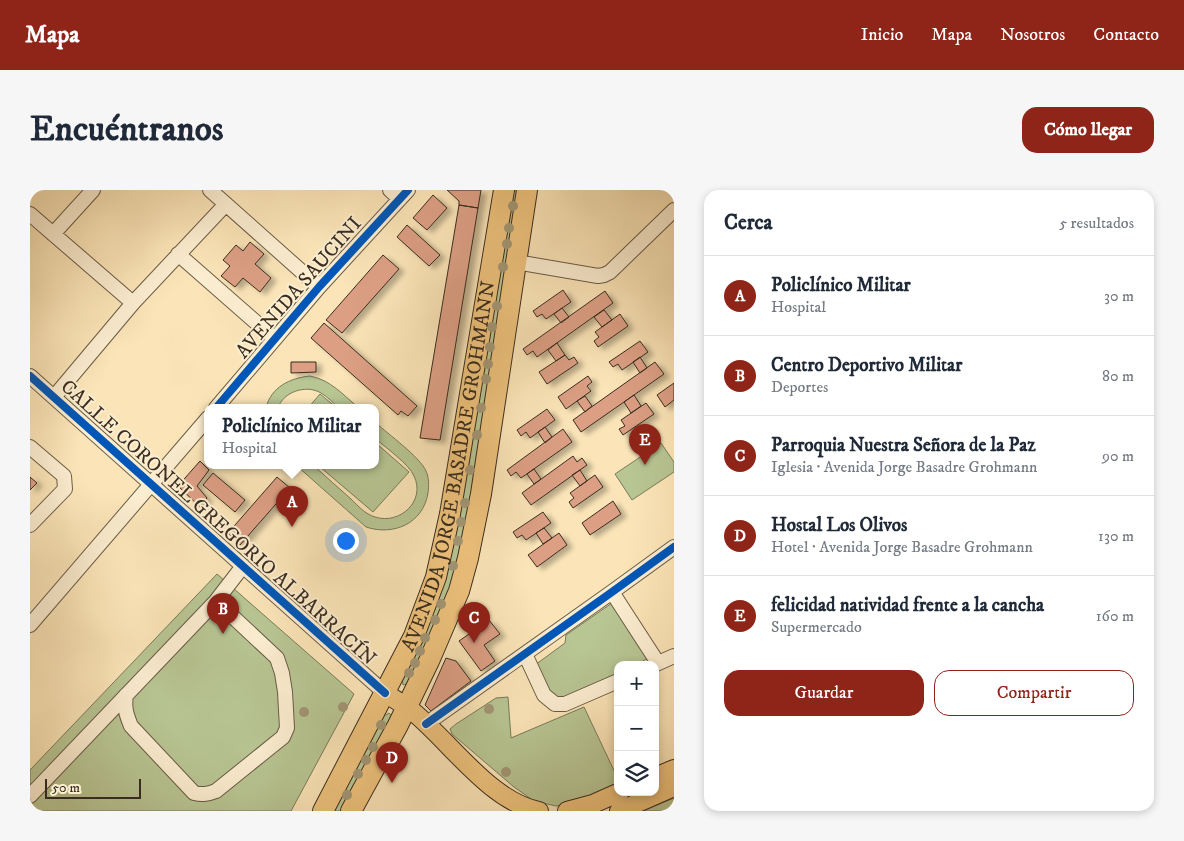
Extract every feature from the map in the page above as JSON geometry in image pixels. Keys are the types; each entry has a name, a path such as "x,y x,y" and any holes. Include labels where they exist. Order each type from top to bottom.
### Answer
{"highway":[{"name":"AVENIDA JORGE BASADRE GROHMANN","path":"323,811 414,636 436,577 450,514 504,190"},
{"name":"AVENIDA JORGE BASADRE GROHMANN","path":"351,811 407,708 445,627 459,591 481,494 527,190"}],"main road":[{"path":"385,693 426,724 476,773 502,795 532,810"},
{"path":"659,775 674,769"},
{"path":"620,811 674,787"},
{"path":"567,811 593,804 614,795"}],"street":[{"path":"52,234 93,190"},
{"path":"210,190 319,287"},
{"name":"AVENIDA SAUCINI","path":"219,404 400,193"},
{"path":"54,397 133,303 226,204"},
{"path":"516,262 598,276 604,275 628,256 674,210"},
{"path":"30,214 133,303"},
{"path":"178,254 275,339"},
{"name":"CALLE CORONEL GREGORIO ALBARRACÍN","path":"30,376 385,693"},
{"path":"30,625 204,423"},
{"path":"30,447 64,476 65,489 30,526"},
{"path":"426,724 674,547"},
{"path":"30,796 216,601 243,566"},
{"path":"612,592 654,661"},
{"path":"126,695 124,706 131,726 194,793 208,794 216,791 283,738 287,728 285,692 277,658 216,601"},
{"path":"525,654 544,695 555,704 565,704 614,683"},
{"path":"659,663 674,656"}],"green space":[{"path":"511,190 520,190 460,565 413,682 403,685 402,677 432,611"},
{"path":"310,376 317,378 331,384 354,404 335,404 321,393 309,389 290,394 280,404 268,404 272,394 277,389 295,379"},
{"path":"320,394 332,404 311,404"},
{"path":"379,426 423,465 428,476 428,493 420,513 413,520 405,525 386,530 366,527 300,469 317,469 362,510 371,516 384,519 401,514 408,509 414,502 416,494 417,485 414,476 397,456 379,441"},
{"path":"661,443 674,462 674,472 632,500 615,474"},
{"path":"379,446 409,472 373,512 323,469 379,469"},
{"path":"217,574 354,694 291,811 30,811 30,770"},
{"path":"612,603 649,658 643,661 614,661 614,675 564,697 554,698 546,690 535,665 565,643 566,635"},
{"path":"508,697 511,738 584,707 614,771 614,785 590,797 570,804 556,806 534,801 514,787 452,734 450,729 496,698"},
{"path":"389,713 394,718 345,811 333,811 382,717"},
{"path":"674,798 674,811 643,811"}],"building":[{"path":"447,190 481,190 478,208 459,205 459,201"},
{"path":"433,195 447,208 427,230 413,218"},
{"path":"459,205 478,208 440,440 420,438"},
{"path":"407,225 440,255 429,266 397,237"},
{"path":"250,242 264,254 255,264 271,278 260,292 243,278 235,287 221,276 230,266 223,260 236,245 243,251"},
{"path":"383,255 399,269 342,333 326,320"},
{"path":"563,290 571,302 546,319 542,314 537,317 533,311"},
{"path":"605,291 613,303 537,357 533,351 527,355 523,349"},
{"path":"562,308 569,317 561,323 554,314"},
{"path":"604,310 612,320 602,327 594,317"},
{"path":"620,314 628,326 598,347 594,341 599,337 595,332"},
{"path":"324,323 417,406 408,416 401,411 398,415 311,338"},
{"path":"640,341 648,352 622,370 618,364 613,367 609,362"},
{"path":"557,343 565,355 556,361 548,350"},
{"path":"565,355 569,360 574,357 578,363 547,384 539,372"},
{"path":"640,357 647,368 640,373 633,362"},
{"path":"291,362 316,362 316,372 291,373"},
{"path":"655,362 664,374 581,432 573,420"},
{"path":"588,376 592,382 587,386 591,391 566,409 558,397"},
{"path":"674,383 674,400 665,407 657,395"},
{"path":"634,395 641,406 631,413 624,402"},
{"path":"585,396 592,406 585,412 577,401"},
{"path":"646,403 654,414 623,435 619,429 625,426 621,420"},
{"path":"547,409 555,420 530,438 526,432 521,436 517,430"},
{"path":"545,427 552,437 545,443 538,432"},
{"path":"563,429 572,442 521,478 516,472 511,476 507,470"},
{"path":"573,456 577,462 582,458 587,465 531,505 522,493"},
{"path":"200,461 204,465 204,469 209,470 197,486 207,498 200,507 178,486"},
{"path":"534,469 541,479 534,484 527,474"},
{"path":"580,470 587,481 580,486 572,475"},
{"path":"213,473 245,500 235,512 203,485"},
{"path":"595,475 603,487 573,508 569,502 574,498 570,493"},
{"path":"30,477 37,483 30,490"},
{"path":"277,477 290,488 240,545 228,533"},
{"path":"613,501 621,514 590,535 582,523"},
{"path":"543,512 551,523 526,540 522,535 517,538 513,532"},
{"path":"544,528 552,538 543,544 536,533"},
{"path":"559,533 567,545 537,567 528,555"},
{"path":"489,620 500,634 484,645 495,661 481,671 459,641"},
{"path":"446,658 456,661 471,681 431,711 425,705"}],"cycle path":[{"path":"219,404 319,287 408,190"},
{"path":"30,376 385,693"},
{"path":"426,724 674,547"}],"place":[{"name":"felicidad natividad frente a la cancha","path":"645,465"},
{"name":"Policlínico Militar","path":"292,527"},
{"name":"Centro Deportivo Militar","path":"223,634"},
{"name":"Parroquia Nuestra Señora de la Paz","path":"474,643"},
{"name":"Hostal Los Olivos","path":"392,783"}]}
